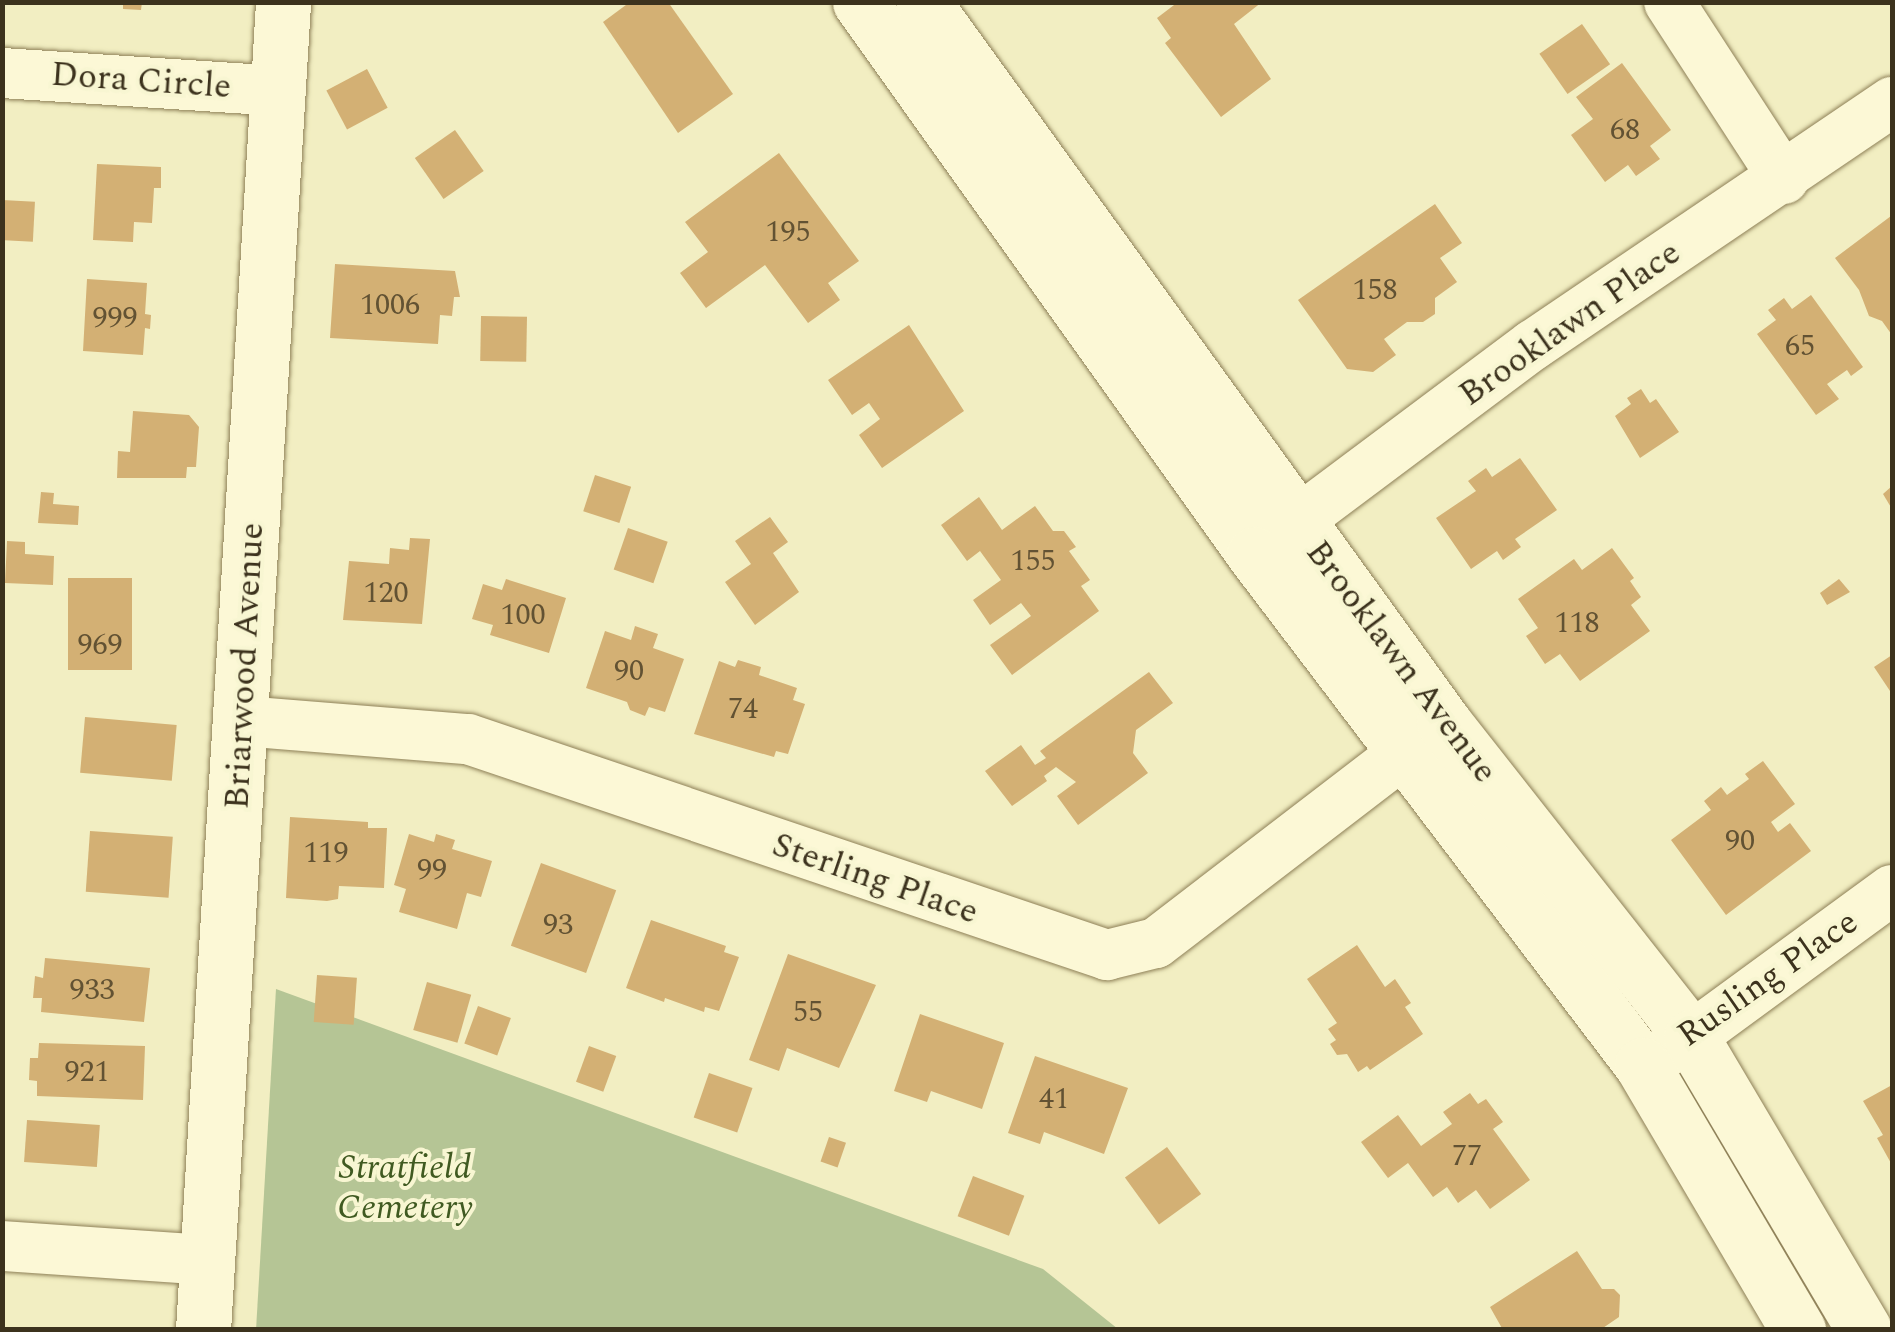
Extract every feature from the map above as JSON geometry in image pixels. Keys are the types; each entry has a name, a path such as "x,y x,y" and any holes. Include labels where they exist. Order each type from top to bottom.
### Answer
{"main road":[{"name":"Briarwood Avenue","path":"204,1330 284,2"},
{"name":"Brooklawn Avenue","path":"860,2 1424,737 1642,1066 1798,1330"},
{"name":"Brooklawn Avenue","path":"923,2 1275,538"},
{"name":"Brooklawn Avenue","path":"1424,737 1691,1038 1864,1330"}],"street":[{"path":"1669,2 1784,179"},
{"name":"Dora Circle","path":"2,73 279,91"},
{"name":"Brooklawn Place","path":"1275,538 1533,345 1784,179 1892,102"},
{"name":"Sterling Place","path":"242,721 468,740 1107,955 1156,943 1424,737"},
{"name":"Rusling Place","path":"1642,1066 1691,1038 1892,890"},
{"path":"2,1246 207,1260"}],"green space":[{"name":"Stratfield Cemetery","path":"276,989 1043,1269 1118,1329 256,1330"}],"building":[{"path":"123,2 142,2 141,10 123,9"},
{"path":"630,2 668,2 733,94 678,133 603,22"},
{"path":"1178,2 1262,2 1234,24 1271,79 1221,117 1165,43 1171,38 1157,18"},
{"path":"1582,24 1610,64 1568,94 1539,54"},
{"path":"1622,63 1671,130 1650,146 1660,159 1636,176 1628,165 1605,182 1571,135 1593,119 1576,97"},
{"path":"367,69 388,108 347,129 326,91"},
{"path":"455,130 484,171 444,199 415,158"},
{"path":"779,153 859,261 828,283 840,300 808,323 765,265 706,308 680,273 708,252 685,222"},
{"path":"97,164 161,167 161,188 154,188 152,223 134,222 133,242 93,240"},
{"path":"2,200 35,202 33,242 2,240"},
{"path":"1435,204 1462,243 1440,258 1457,282 1435,298 1435,314 1423,322 1407,322 1384,339 1396,355 1373,372 1347,369 1298,300"},
{"path":"1891,216 1892,335 1882,321 1869,316 1859,290 1835,258"},
{"path":"335,264 455,271 460,297 454,297 452,316 440,315 438,344 330,338"},
{"path":"87,279 147,283 145,314 151,315 150,329 145,328 143,355 83,351"},
{"path":"1811,295 1863,367 1851,376 1847,370 1827,384 1839,399 1816,415 1757,334 1776,320 1768,310 1784,298 1792,309"},
{"path":"481,316 527,317 526,362 480,361"},
{"path":"909,325 964,411 882,468 859,435 880,419 869,403 852,415 828,380"},
{"path":"1641,389 1650,403 1656,399 1679,432 1640,458 1615,416 1631,404 1627,398"},
{"path":"133,411 189,415 199,427 196,467 187,467 186,478 117,478 118,451 130,452"},
{"path":"1520,458 1557,510 1515,539 1521,547 1503,560 1497,551 1471,569 1436,518 1476,491 1468,481 1486,468 1492,477"},
{"path":"595,475 631,487 619,523 583,511"},
{"path":"1892,486 1892,509 1883,494"},
{"path":"41,492 54,493 53,504 79,506 78,525 38,523"},
{"path":"979,497 1002,530 1035,506 1053,531 1064,531 1076,547 1069,551 1090,580 1081,586 1099,611 1012,675 990,645 1031,616 1021,603 990,625 973,600 1001,580 980,551 967,561 941,525"},
{"path":"770,517 788,542 773,553 799,592 755,625 725,582 751,564 735,541"},
{"path":"628,528 668,542 653,583 614,570"},
{"path":"410,538 430,539 422,624 343,620 349,561 389,564 390,548 409,550"},
{"path":"7,541 25,542 25,554 54,556 53,585 5,583"},
{"path":"1612,548 1634,578 1630,581 1641,597 1631,605 1650,631 1580,681 1560,654 1545,664 1526,636 1538,628 1518,599 1574,559 1582,570"},
{"path":"68,578 132,578 132,670 68,670"},
{"path":"506,579 566,598 549,653 490,635 493,625 472,619 483,584 502,590"},
{"path":"1839,579 1850,592 1827,605 1820,593"},
{"path":"635,626 658,634 653,648 684,659 665,712 649,707 645,716 630,710 627,702 586,688 605,631 631,640"},
{"path":"1892,655 1892,694 1874,667"},
{"path":"738,660 761,667 759,675 797,688 793,700 805,704 788,754 776,751 774,757 694,734 719,661 735,667"},
{"path":"1149,672 1173,703 1136,730 1133,753 1148,773 1078,825 1057,796 1076,782 1056,767 1044,776 1047,781 1012,806 985,771 1021,745 1035,765 1046,758 1040,751"},
{"path":"85,717 177,725 172,781 80,773"},
{"path":"1763,761 1795,804 1771,822 1778,832 1790,823 1811,851 1726,915 1671,840 1711,810 1704,801 1721,787 1727,795 1749,779 1745,774"},
{"path":"290,817 368,822 368,828 387,828 384,888 339,886 338,899 327,901 286,898"},
{"path":"90,831 173,837 169,898 86,892"},
{"path":"409,834 434,842 436,834 455,840 452,849 492,861 481,897 467,893 457,929 399,912 406,889 394,885"},
{"path":"541,863 616,890 586,973 511,946"},
{"path":"651,920 726,946 724,952 739,957 719,1011 705,1007 704,1012 626,988"},
{"path":"1357,945 1385,987 1395,979 1411,1003 1405,1007 1423,1034 1370,1070 1367,1066 1358,1072 1347,1054 1337,1055 1330,1044 1336,1040 1328,1029 1337,1023 1307,979"},
{"path":"788,954 876,985 839,1068 787,1048 779,1071 749,1060"},
{"path":"45,958 150,968 144,1022 41,1012 42,998 33,998 35,976 43,978"},
{"path":"317,975 357,978 354,1025 314,1022"},
{"path":"427,982 471,995 457,1043 413,1030"},
{"path":"478,1006 511,1018 497,1056 464,1044"},
{"path":"920,1014 1004,1043 982,1109 931,1091 927,1102 894,1091"},
{"path":"39,1043 145,1046 143,1100 37,1096 37,1081 29,1080 30,1058 38,1058"},
{"path":"589,1046 616,1056 603,1092 576,1082"},
{"path":"1035,1056 1128,1088 1104,1154 1044,1132 1040,1144 1008,1133"},
{"path":"709,1073 752,1088 737,1132 694,1117"},
{"path":"1892,1085 1892,1165 1877,1138 1883,1135 1863,1101"},
{"path":"1470,1093 1478,1104 1486,1099 1503,1122 1493,1129 1530,1180 1490,1209 1476,1190 1458,1203 1447,1187 1433,1197 1408,1163 1388,1178 1361,1142 1398,1115 1421,1146 1452,1124 1443,1112"},
{"path":"27,1120 100,1125 97,1167 24,1162"},
{"path":"829,1137 846,1143 838,1167 821,1162"},
{"path":"1167,1147 1201,1194 1159,1224 1125,1178"},
{"path":"973,1176 1024,1196 1009,1236 958,1216"},
{"path":"1577,1251 1602,1289 1614,1289 1620,1295 1619,1317 1600,1330 1503,1330 1490,1307"}]}
